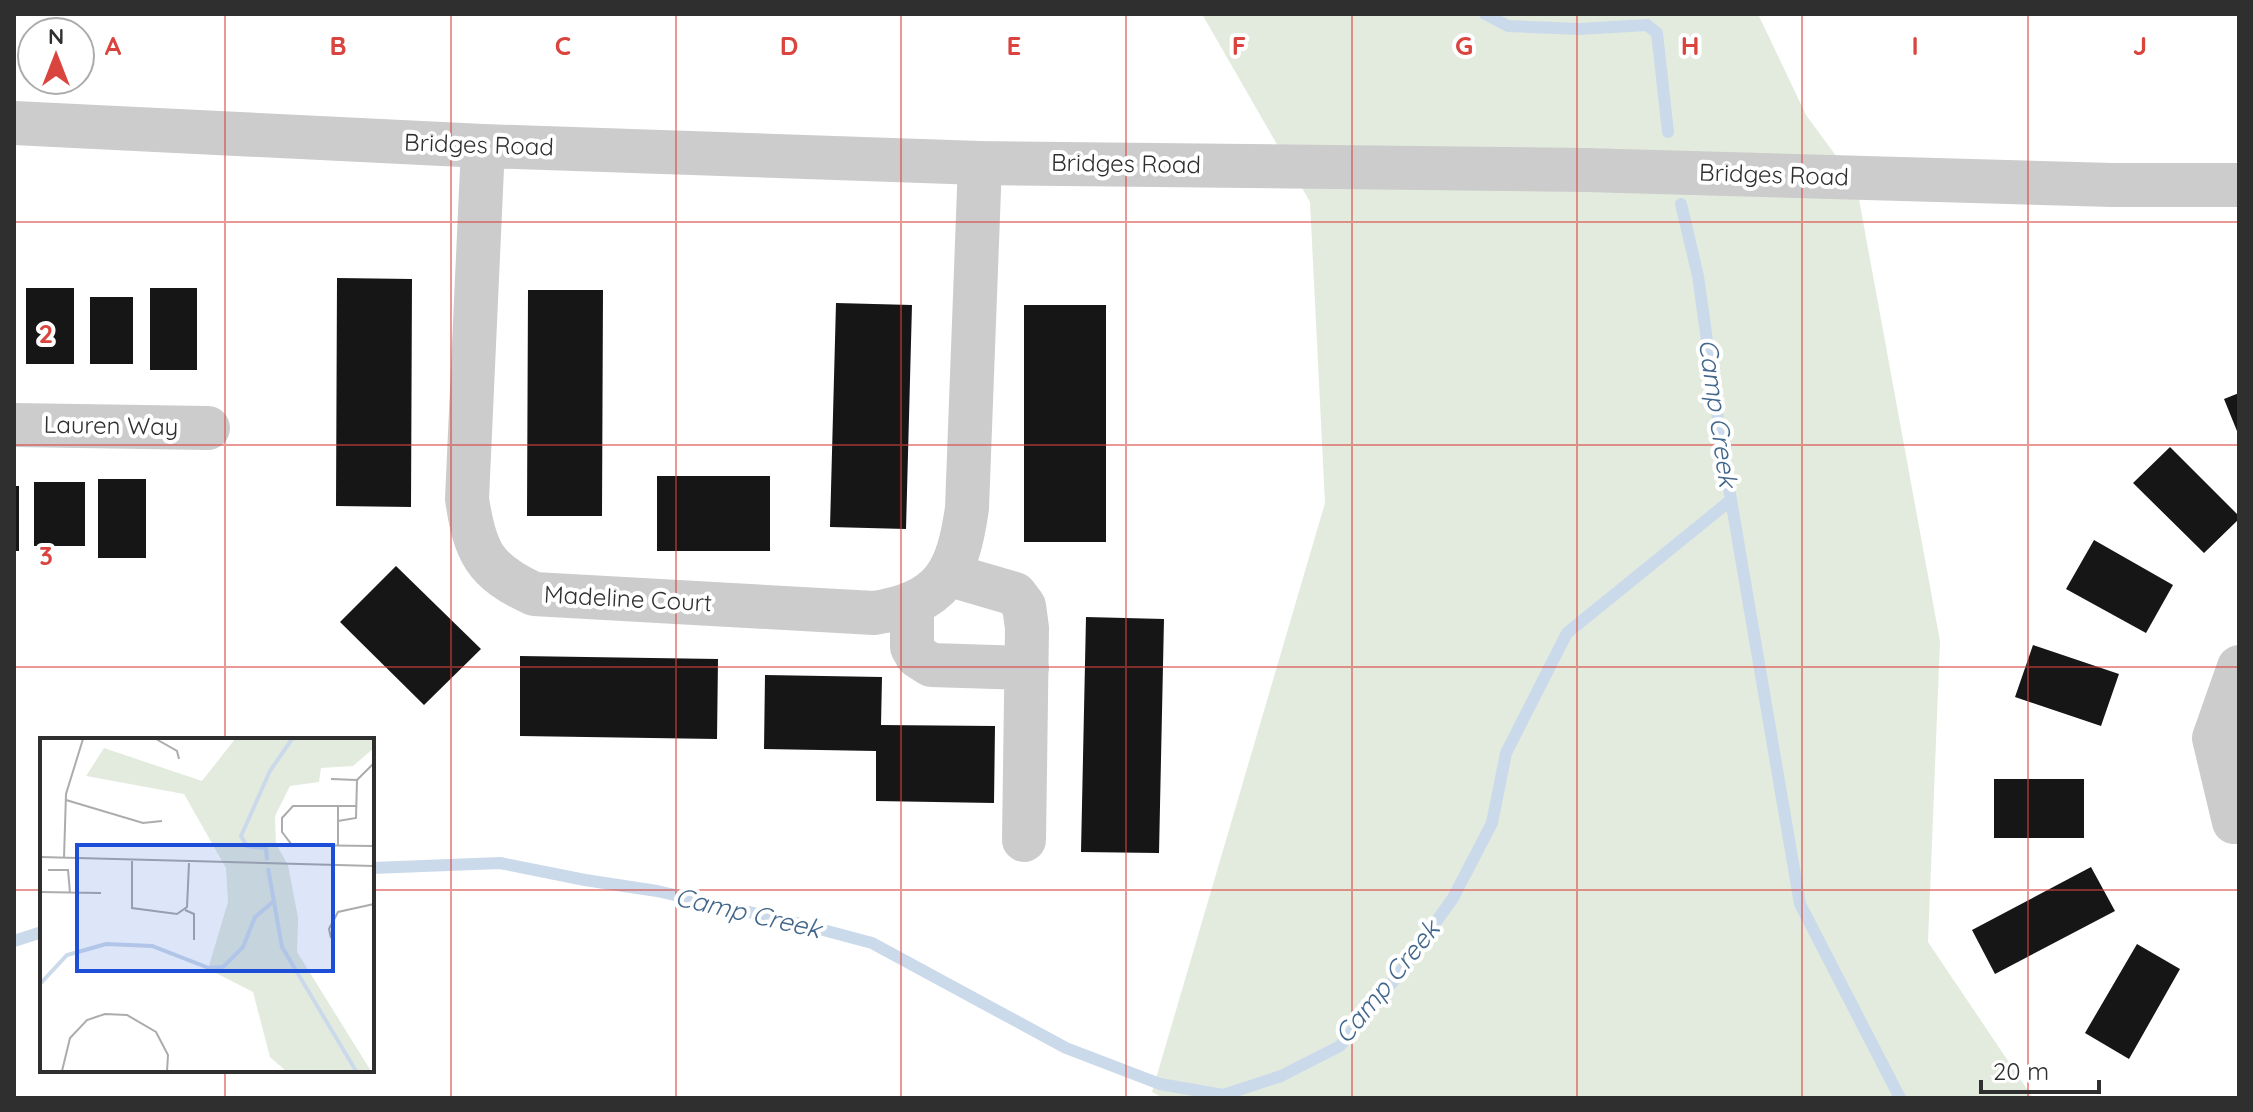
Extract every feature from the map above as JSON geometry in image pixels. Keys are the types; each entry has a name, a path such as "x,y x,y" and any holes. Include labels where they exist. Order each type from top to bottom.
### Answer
{"street":[{"name":"Bridges Road","path":"14,123 483,146 980,163 1586,170 2112,185 2239,185"},
{"name":"Madeline Court","path":"483,146 467,499 472,533 484,559 507,581 534,594 874,613 912,604 950,575"},
{"path":"980,163 967,508 962,545 950,575 1015,594 1024,606 1027,628 1024,840"},
{"name":"Lauren Way","path":"14,425 208,428"},
{"path":"912,604 912,647 917,656 931,665 1027,668"},
{"path":"2234,822 2214,738 2239,667"}],"shaded area":[{"path":"1202,14 1758,14 1806,115 1856,183 1940,641 1928,942 2033,1098 1163,1098 1152,1092 1325,503 1310,202"}],"building":[{"path":"337,278 412,279 411,507 336,506"},
{"path":"26,288 74,288 74,364 26,364"},
{"path":"150,288 197,288 197,370 150,370"},
{"path":"528,290 603,290 602,516 527,516"},
{"path":"90,297 133,297 133,364 90,364"},
{"path":"836,303 912,305 906,529 830,527"},
{"path":"1024,305 1106,305 1106,542 1024,542"},
{"path":"2239,393 2239,436 2224,399"},
{"path":"2170,447 2239,516 2204,553 2133,483"},
{"path":"657,476 770,476 770,551 657,551"},
{"path":"98,479 146,479 146,558 98,558"},
{"path":"34,482 85,482 85,546 34,546"},
{"path":"14,486 19,486 19,551 14,551"},
{"path":"2094,540 2173,585 2146,633 2066,589"},
{"path":"396,566 481,649 424,705 340,622"},
{"path":"1086,617 1164,619 1159,853 1081,852"},
{"path":"2033,645 2119,674 2101,726 2015,697"},
{"path":"520,656 718,659 717,739 520,736"},
{"path":"765,675 882,677 881,725 995,726 994,803 876,801 876,751 764,749"},
{"path":"1994,779 2084,779 2084,838 1994,838"},
{"path":"2091,867 2115,911 1995,974 1972,930"},
{"path":"2137,944 2180,969 2129,1059 2085,1033"}],"waterway":[{"name":"Camp Creek","path":"1485,14 1508,26 1579,29 1647,25 1657,33 1668,132"},
{"path":"1681,204 1698,276 1721,441 1800,904 1900,1098"},
{"name":"Camp Creek","path":"374,868 500,863 657,891 872,943 1066,1048 1160,1084 1223,1095 1281,1076 1340,1046 1396,978 1453,898 1492,823 1506,753 1567,633 1731,500"},
{"name":"Camp Creek","path":"14,941 40,933"}]}
